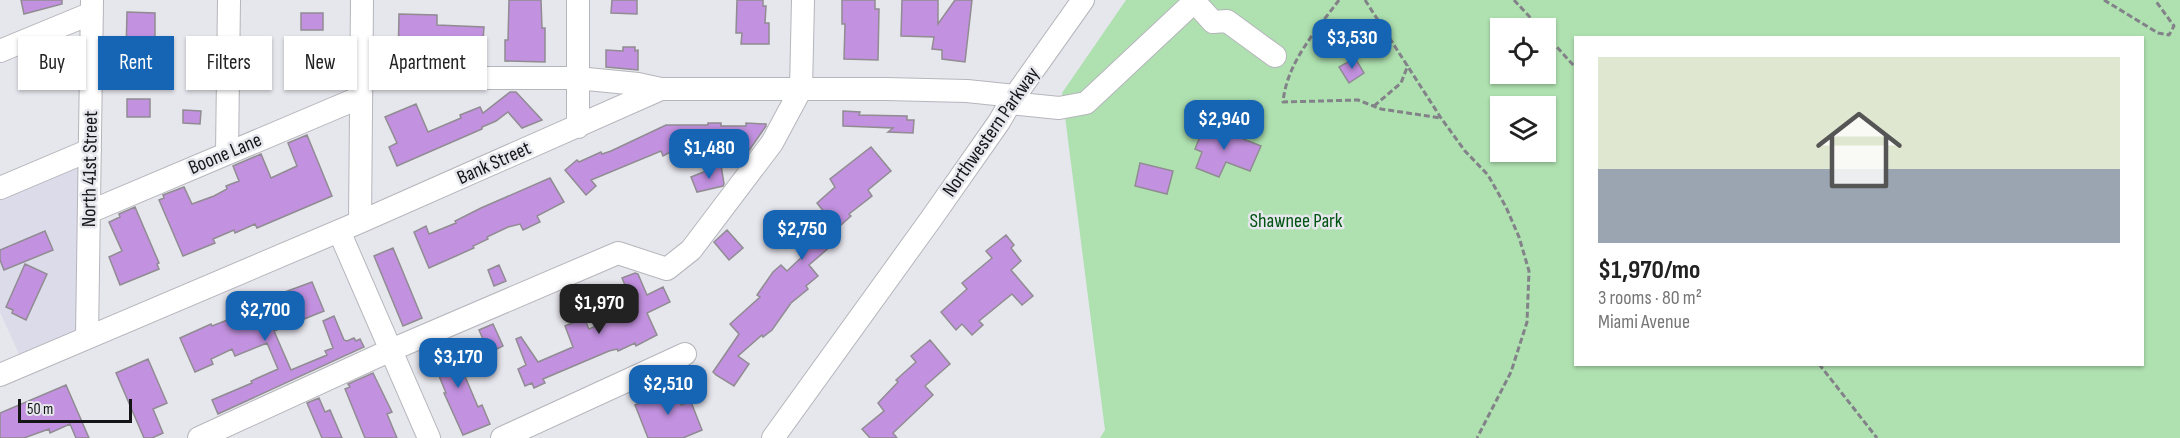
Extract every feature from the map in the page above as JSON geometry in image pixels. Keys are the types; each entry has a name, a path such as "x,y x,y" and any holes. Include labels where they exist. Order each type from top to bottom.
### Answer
{"street":[{"path":"227,153 229,0"},
{"path":"360,222 362,0"},
{"path":"578,0 578,127"},
{"path":"199,438 391,350 618,253 667,268 691,250 772,143 801,89 803,0"},
{"name":"Northwestern Parkway","path":"773,438 931,219 1083,0"},
{"path":"1195,1 1214,22 1227,21 1275,56"},
{"name":"Bank Street","path":"0,375 360,222 660,89 967,91 1059,108 1086,103 1195,1"},
{"path":"0,51 92,6"},
{"name":"North 41st Street","path":"87,337 92,6"},
{"name":"Boone Lane","path":"89,212 227,153 362,87 577,78 638,84 660,89"},
{"path":"0,188 90,150"},
{"path":"339,231 429,438"},
{"path":"502,438 685,354"}],"path":[{"path":"1339,0 1296,59 1285,85 1283,102 1358,100 1374,106 1441,118"},
{"path":"1365,0 1441,118 1488,176 1506,207 1519,237 1529,271 1527,322 1511,372 1477,438"},
{"path":"1514,0 1531,18"},
{"path":"2104,0 2158,33 2169,35 2174,26 2155,0"},
{"path":"1556,46 1574,66"},
{"path":"1374,106 1401,83 1408,65"},
{"path":"1822,366 1877,438"}],"shaded area":[{"path":"79,165 79,331 19,354 0,312 0,198"}],"green space":[{"name":"Shawnee Park","path":"1126,0 2180,0 2180,438 1100,438 1105,430 1062,93"}],"building":[{"path":"21,0 62,0 62,4 24,14"},
{"path":"509,0 541,0 542,28 545,28 545,62 505,61"},
{"path":"612,0 637,0 637,14 611,13"},
{"path":"737,0 763,0 763,6 766,6 765,23 769,23 769,44 741,44 742,33 736,33"},
{"path":"842,0 875,0 875,9 879,9 878,60 844,59 845,24 842,24"},
{"path":"902,0 938,0 938,24 955,0 972,0 965,62 942,59 942,50 932,49 934,37 901,36"},
{"path":"127,12 155,13 155,36 126,36"},
{"path":"301,13 323,13 323,30 301,30"},
{"path":"399,14 437,15 437,25 484,27 483,36 399,36"},
{"path":"623,47 635,47 635,51 638,50 638,70 606,67 606,50 623,51"},
{"path":"1355,58 1364,73 1349,83 1339,67"},
{"path":"510,92 516,92 542,120 522,128 508,112 482,129 397,166 389,147 397,143 385,117 416,104 428,132 480,107 483,113"},
{"path":"127,99 150,99 150,117 127,117"},
{"path":"183,110 201,111 200,124 183,123"},
{"path":"843,111 860,112 859,115 907,116 907,120 914,120 913,133 888,132 893,128 843,126"},
{"path":"708,123 721,123 721,126 746,126 746,123 766,124 766,126 748,152 712,152 712,147 684,145 663,156 661,151 591,180 596,186 586,195 565,170 577,160 579,162 601,152 602,154 611,151 666,125 708,125"},
{"path":"1205,124 1261,146 1250,171 1226,162 1219,177 1196,168 1202,152 1195,149"},
{"path":"307,135 332,196 257,228 255,224 235,233 234,230 213,239 215,243 183,256 159,200 164,198 163,195 184,187 192,204 214,196 227,189 226,186 239,181 233,166 261,154 271,178 297,166 288,143"},
{"path":"871,147 891,171 868,190 872,196 849,214 851,216 831,234 834,238 828,242 831,246 809,265 818,276 806,286 808,289 791,303 772,330 763,337 762,335 738,356 749,364 734,386 716,375 713,372 739,334 730,324 760,297 757,295 773,272 781,265 787,271 804,255 796,246 829,218 817,203 835,187 830,179"},
{"path":"1140,163 1173,171 1167,194 1135,186"},
{"path":"721,165 723,186 697,192 691,177"},
{"path":"550,178 564,202 537,216 540,222 523,230 520,224 508,227 487,237 488,239 473,246 474,248 429,268 414,232 426,226 429,234"},
{"path":"135,207 159,263 157,264 159,269 120,285 109,257 122,251 109,222 120,217 119,214"},
{"path":"727,230 743,248 729,260 714,242"},
{"path":"45,231 53,250 4,270 0,260 0,250"},
{"path":"1006,235 1014,245 1011,248 1021,261 1011,270 1033,296 1022,305 1012,294 979,321 983,325 972,335 962,324 956,330 941,312 967,289 962,283 992,258 986,251"},
{"path":"393,248 422,318 403,326 374,256"},
{"path":"25,264 47,274 26,320 6,307"},
{"path":"499,265 506,281 494,286 488,270"},
{"path":"638,274 647,295 663,287 670,302 647,313 657,335 636,346 635,343 618,351 617,349 609,351 543,379 545,383 534,388 532,383 525,386 518,369 526,365 516,339 521,337 538,362 573,347 565,326 584,318 589,329 623,314 621,310 633,304 622,278"},
{"path":"312,282 324,311 274,331 291,370 327,355 325,351 333,348 323,321 334,316 344,340 360,339 364,347 218,414 212,400 278,369 267,343 235,356 232,349 211,359 213,364 195,372 180,338 211,324 212,326 235,317 270,302 268,299 274,296"},
{"path":"493,324 503,346 489,353 479,330"},
{"path":"448,340 458,362 461,361 467,373 464,374 478,407 482,405 490,424 463,435 428,349"},
{"path":"930,340 950,364 925,386 933,395 893,433 897,438 870,438 862,429 884,411 878,403 898,382 896,380 916,362 911,356"},
{"path":"148,359 167,403 153,409 163,433 152,438 144,438 116,373"},
{"path":"373,373 392,412 387,414 397,438 365,438 345,389 350,387 348,384"},
{"path":"671,383 681,405 691,402 702,430 683,438 648,438 635,405 658,395 655,389"},
{"path":"66,385 89,438 76,438 70,424 50,433 49,429 24,438 0,438 0,413"},
{"path":"319,398 325,412 330,410 342,438 322,438 307,403"}]}
